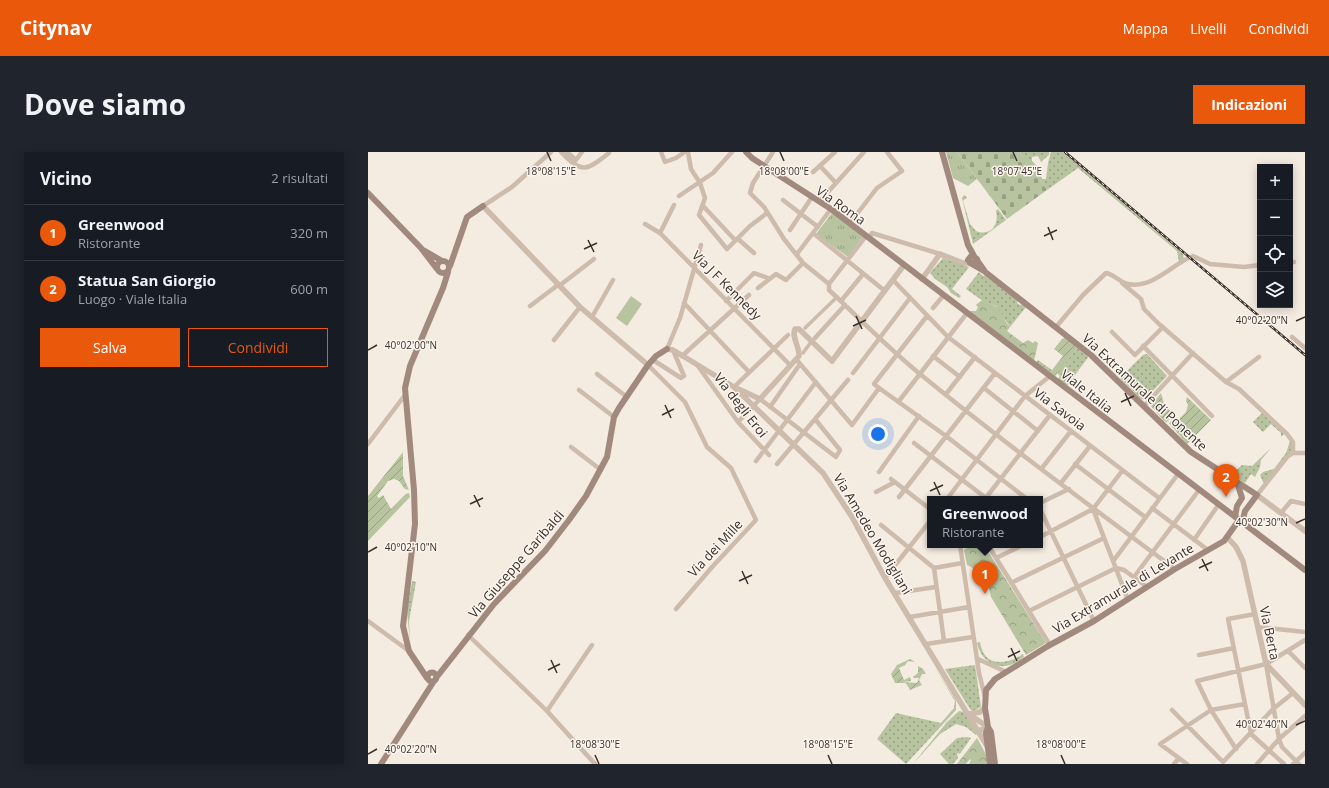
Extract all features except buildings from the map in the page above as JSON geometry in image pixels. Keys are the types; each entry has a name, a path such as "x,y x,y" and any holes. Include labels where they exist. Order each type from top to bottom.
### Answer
{"main road":[{"name":"Via Roma","path":"746,152 764,166 831,209 922,279"},
{"path":"942,152 972,259"},
{"path":"368,193 421,248 438,271 443,274 449,269"},
{"path":"381,764 430,689 432,677 414,660 409,652 404,630 404,616 413,548 414,505 405,395 410,366 443,288 467,217 483,206"},
{"path":"421,248 435,259 443,261 449,269"},
{"path":"443,288 438,271 438,265 454,253"},
{"name":"Via Extramurale di Ponente","path":"972,259 984,271 1104,366 1191,452 1257,495"},
{"name":"Viale Italia","path":"922,279 1305,570"},
{"name":"Via Giuseppe Garibaldi","path":"432,677 442,670 468,635 494,604 545,551 569,520 608,457 614,417 648,365 656,356 670,350"},
{"path":"1237,482 1241,491 1242,500 1247,508"},
{"name":"Via Extramurale di Levante","path":"988,727 985,708 986,690 1004,671 1094,622 1227,537 1237,518 1243,518 1247,508 1257,495"},
{"path":"1221,506 1230,508 1237,506 1242,500"},
{"path":"1237,506 1237,518"},
{"path":"988,727 986,733 990,764"},
{"path":"988,727 991,732 995,764"}],"street":[{"path":"551,152 512,187 483,206 580,307 648,365"},
{"path":"561,152 575,166 579,167 593,165 609,153"},
{"path":"567,152 576,160 582,152"},
{"path":"661,152 665,162 686,152 691,169 700,183 705,198 704,207 699,216 727,249 750,226 767,213"},
{"path":"679,196 713,173 732,152"},
{"path":"773,152 753,183 750,193 767,213 784,239 803,263 829,284"},
{"path":"813,172 835,152"},
{"path":"819,202 864,152"},
{"path":"850,223 877,188 902,171 887,152"},
{"path":"820,166 836,183"},
{"path":"790,230 812,197"},
{"path":"783,200 818,227"},
{"path":"660,233 674,205"},
{"path":"704,207 736,240 754,253"},
{"path":"797,254 831,209"},
{"name":"Via J F Kennedy","path":"645,224 660,233 790,365"},
{"path":"813,233 885,291"},
{"path":"972,259 963,263 956,259 872,233 847,260 827,286 837,298 919,374 1061,482 1093,510 1175,570"},
{"path":"653,360 680,378 684,376 670,350 702,245"},
{"path":"922,279 940,254"},
{"path":"1121,281 1133,284 1151,281 1172,266 1193,256 1210,264 1244,267 1257,265"},
{"path":"530,306 594,259"},
{"path":"726,301 754,273 771,279 776,274 786,280 803,263"},
{"path":"770,408 798,362 799,352 793,331 796,329 813,340 832,361 904,265"},
{"path":"1056,327 1104,274 1109,273 1121,281 1141,299 1144,309 1163,327 1226,382 1239,389 1287,434 1293,442 1293,453"},
{"path":"803,353 843,303 863,274"},
{"path":"758,288 768,278"},
{"path":"592,317 613,280"},
{"name":"Via Savoia","path":"893,280 948,337 1159,498"},
{"path":"682,356 749,295"},
{"path":"933,308 943,296"},
{"path":"805,328 837,298"},
{"path":"853,373 910,298"},
{"path":"684,303 749,372"},
{"path":"554,340 580,307"},
{"path":"899,401 967,313"},
{"path":"927,316 874,384 946,436 1023,496"},
{"path":"1112,332 1135,355 1163,327"},
{"path":"734,386 788,335"},
{"path":"1292,337 1305,348"},
{"path":"1143,346 1212,416"},
{"path":"670,350 760,399 833,457 840,453 840,450 835,443 814,419"},
{"path":"1144,406 1193,353"},
{"path":"933,356 960,377"},
{"path":"946,394 975,357"},
{"path":"1226,382 1259,357"},
{"path":"738,422 790,365 798,362"},
{"path":"798,362 852,425 879,388"},
{"name":"Via dei Mille","path":"648,365 685,402 708,447 731,468 756,520 713,566 676,609"},
{"name":"Via degli Eroi","path":"698,366 738,422 769,455"},
{"path":"899,497 995,373"},
{"path":"598,374 627,397"},
{"path":"949,496 1025,396 1050,376"},
{"path":"777,464 848,380"},
{"path":"756,461 816,382"},
{"name":"Via Amedeo Modigliani","path":"734,386 823,473 852,517 885,578 988,748"},
{"path":"984,388 1038,431"},
{"path":"579,390 614,417"},
{"path":"368,444 405,395"},
{"path":"987,496 1050,415"},
{"path":"879,472 919,416"},
{"path":"1042,468 1071,431"},
{"path":"914,444 981,496"},
{"path":"1061,482 1090,446"},
{"path":"571,447 601,470"},
{"path":"1305,453 1293,453 1288,456 1257,495 1305,531"},
{"path":"1075,464 1145,518"},
{"path":"1043,535 1093,510 1122,471"},
{"path":"1114,560 1178,474"},
{"path":"876,492 893,480 927,507"},
{"path":"1043,502 1069,489"},
{"path":"1134,577 1199,490"},
{"path":"1281,513 1291,501 1305,504"},
{"path":"1194,540 1221,506"},
{"path":"1152,508 1208,550"},
{"path":"1093,510 1114,560 1128,600"},
{"path":"1043,515 1094,622"},
{"path":"885,578 927,525"},
{"path":"881,526 934,568 944,641"},
{"name":"Via Berta","path":"1227,537 1236,547 1243,561 1266,664 1279,739"},
{"path":"1011,583 1104,538"},
{"path":"960,548 973,637 978,659 979,674 985,699"},
{"path":"990,548 1050,645"},
{"path":"996,558 1017,548"},
{"path":"934,568 962,563"},
{"path":"1116,568 1134,577 1147,587"},
{"path":"1029,611 1116,568"},
{"path":"895,593 936,587"},
{"path":"910,617 969,607"},
{"path":"1255,614 1228,619 1252,734 1284,764"},
{"path":"368,621 409,652"},
{"path":"1258,627 1305,632"},
{"path":"468,635 547,711 595,764"},
{"path":"926,644 973,637"},
{"path":"1236,749 1211,710 1197,681 1239,672 1266,664 1288,652 1305,640"},
{"path":"547,711 592,645"},
{"path":"1200,656 1234,648"},
{"path":"1288,652 1305,668"},
{"path":"978,659 1004,671"},
{"path":"1266,664 1305,705"},
{"path":"1172,710 1223,763 1252,734 1273,709 1293,693"},
{"path":"1187,764 1160,744 1211,710 1245,704"},
{"path":"968,714 980,712 985,708"},
{"name":"Via Amedeo Modigliani","path":"968,714 988,727"},
{"path":"1257,764 1279,739 1305,716"},
{"path":"978,731 988,727"},
{"path":"1279,739 1282,747 1296,763 1305,753"},
{"path":"1174,764 1178,758"}],"green space":[{"path":"946,152 957,152 977,179 968,186 953,178"},
{"path":"957,152 1020,152 1047,190 1007,219"},
{"path":"1020,152 1049,152 1049,155 1041,162 1038,156 1032,157 1032,161 1037,166 1032,170"},
{"path":"1051,152 1063,152 1183,254 1184,260 1179,262 1177,251 1078,168 1047,190 1034,172 1039,170 1042,179 1046,179"},
{"path":"964,195 967,197 963,201 970,224 976,231 986,232 993,228 997,216 996,211 998,209 1006,220 973,244 962,198"},
{"path":"832,213 863,236 848,257 816,234"},
{"path":"943,258 969,267 952,289 961,296 959,298 951,293 947,287 935,279 930,273"},
{"path":"979,272 1018,300 1017,303 1020,305 1023,304 1026,307 1010,327 996,306 983,301 966,289"},
{"path":"631,296 642,304 627,326 616,318"},
{"path":"982,300 1000,309 1010,327 1007,331 1023,343 1028,340 1033,343 1035,341 1038,343 1034,361 968,311 976,311 978,307 976,305"},
{"path":"1065,337 1078,347 1055,376 1036,362 1038,360 1052,370 1063,356 1054,349"},
{"path":"1078,347 1089,356 1067,386 1058,379 1060,376 1057,373"},
{"path":"1147,354 1167,376 1144,400 1140,398 1120,378 1143,355"},
{"path":"1161,393 1164,404 1163,406 1165,409 1167,407 1173,415 1167,422 1164,421 1151,406"},
{"path":"1187,397 1211,420 1187,444 1169,423 1175,417 1179,419 1186,412 1188,405 1186,401"},
{"path":"1262,413 1284,434 1281,437 1281,433 1271,424 1263,432 1253,422"},
{"path":"1285,435 1291,441 1292,450 1264,484 1260,475 1263,472 1274,469 1286,453 1290,441"},
{"path":"1271,448 1261,460 1260,467 1255,477 1251,474 1245,483 1230,474 1242,465 1252,466"},
{"path":"403,452 403,476 409,490 405,489 399,481 394,479 388,481 377,496 379,498 383,495 391,509 406,494 409,493 410,497 368,541 368,496"},
{"path":"968,548 986,548 1046,643 1026,655 991,597 989,588 986,589 973,568 967,565 964,550"},
{"path":"412,581 416,582 409,621 410,641 407,612"},
{"path":"980,642 982,650 991,660 1003,662 1023,654 1024,657 1010,665 999,666 993,664 989,662 981,653 977,643"},
{"path":"910,659 915,662 908,661 905,665 899,668 904,680 910,677 911,681 902,682 917,683 919,678 913,677 918,673 918,666 923,669 926,674 922,674 919,680 922,685 910,690 906,683 895,683 891,674 897,665"},
{"path":"975,665 981,707 973,711 970,709 945,669"},
{"path":"934,666 956,701 956,710 906,764 877,739 896,713 941,723 954,708 955,701"},
{"path":"959,711 964,712 977,734 976,735 966,727 956,724 940,734 913,764 947,722"},
{"path":"957,738 971,738 960,754 957,753 958,758 953,764 949,764 940,754"},
{"path":"977,738 985,753 988,764 969,764 970,759 966,764 957,764"}],"railway":[{"path":"1065,152 1305,355"}],"place":[{"name":"Statua San Giorgio","path":"1226,497"},
{"name":"Greenwood","path":"985,594"}]}
